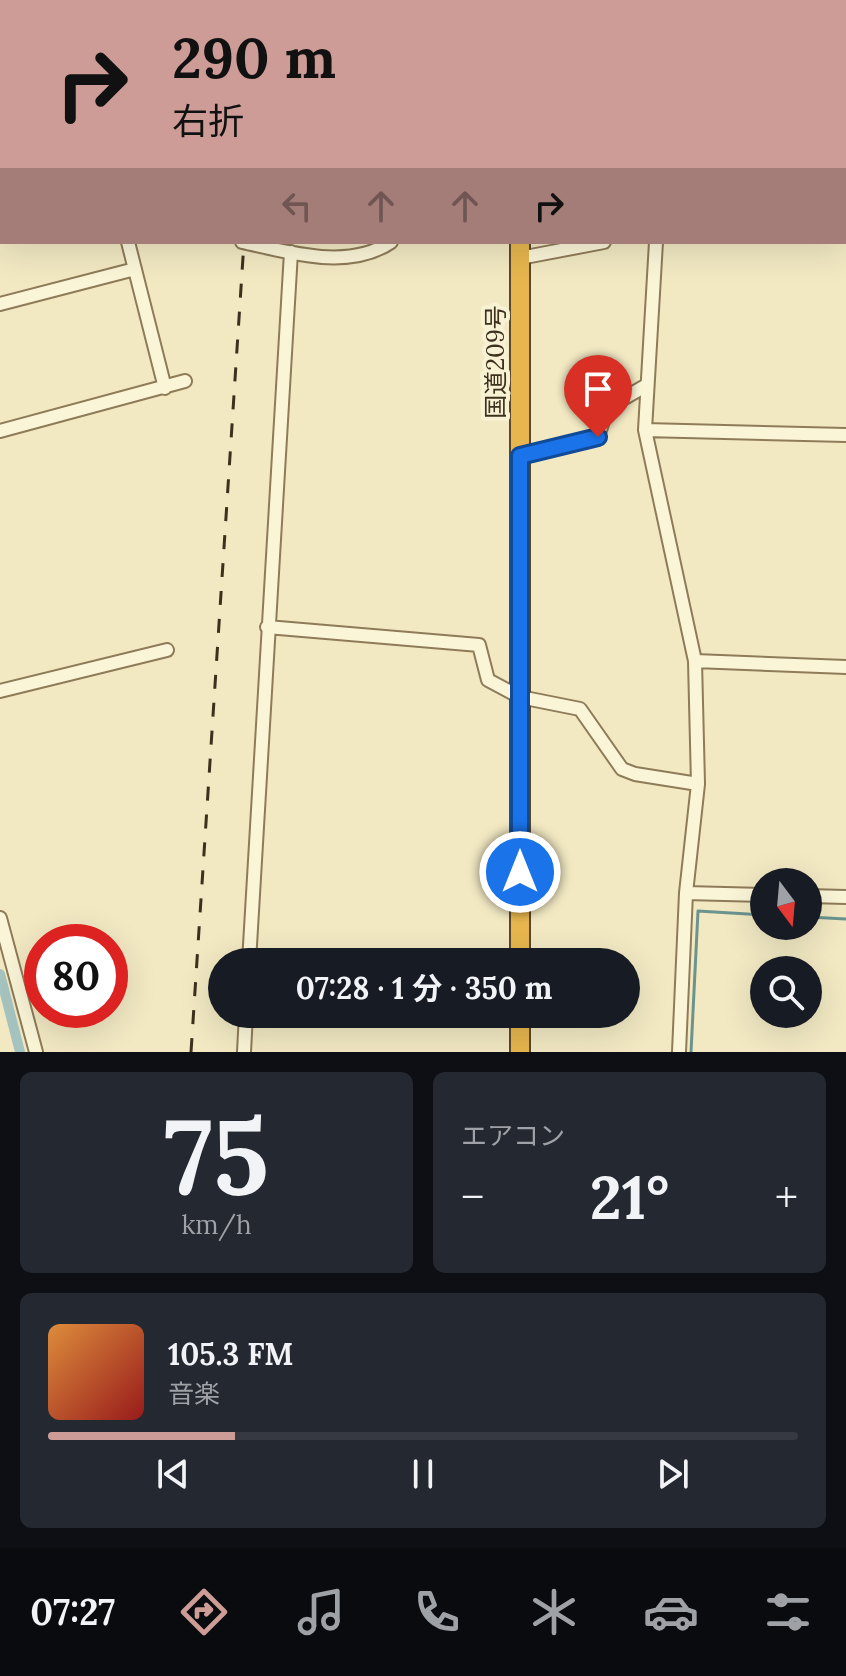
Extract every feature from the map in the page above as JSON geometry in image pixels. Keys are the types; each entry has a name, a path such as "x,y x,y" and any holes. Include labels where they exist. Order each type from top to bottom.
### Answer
{"highway":[{"name":"国道209号","path":"520,250 520,948"},
{"path":"520,1028 520,1052"}],"street":[{"path":"129,244 165,388"},
{"path":"252,244 334,258 376,250 387,244"},
{"path":"520,250 583,244"},
{"path":"656,244 645,430 695,661 698,784 686,893 679,1052"},
{"path":"250,948 291,252"},
{"path":"0,304 135,269"},
{"path":"0,431 185,381"},
{"path":"520,456 598,437 607,408 647,385"},
{"path":"645,430 846,435"},
{"path":"267,627 479,645 488,680 520,697 580,709 622,769 698,784"},
{"path":"0,691 167,650"},
{"path":"695,661 846,667"},
{"path":"686,893 750,895"},
{"path":"822,896 846,897"},
{"path":"0,918 36,1052"},
{"path":"244,1052 245,1028"}],"waterway":[{"path":"691,1052 698,911 750,914"},
{"path":"822,918 846,919"},
{"path":"0,974 20,1052"}],"railway":[{"path":"191,1052 244,244"}],"route":[{"path":"520,872 520,456 598,437"}]}
